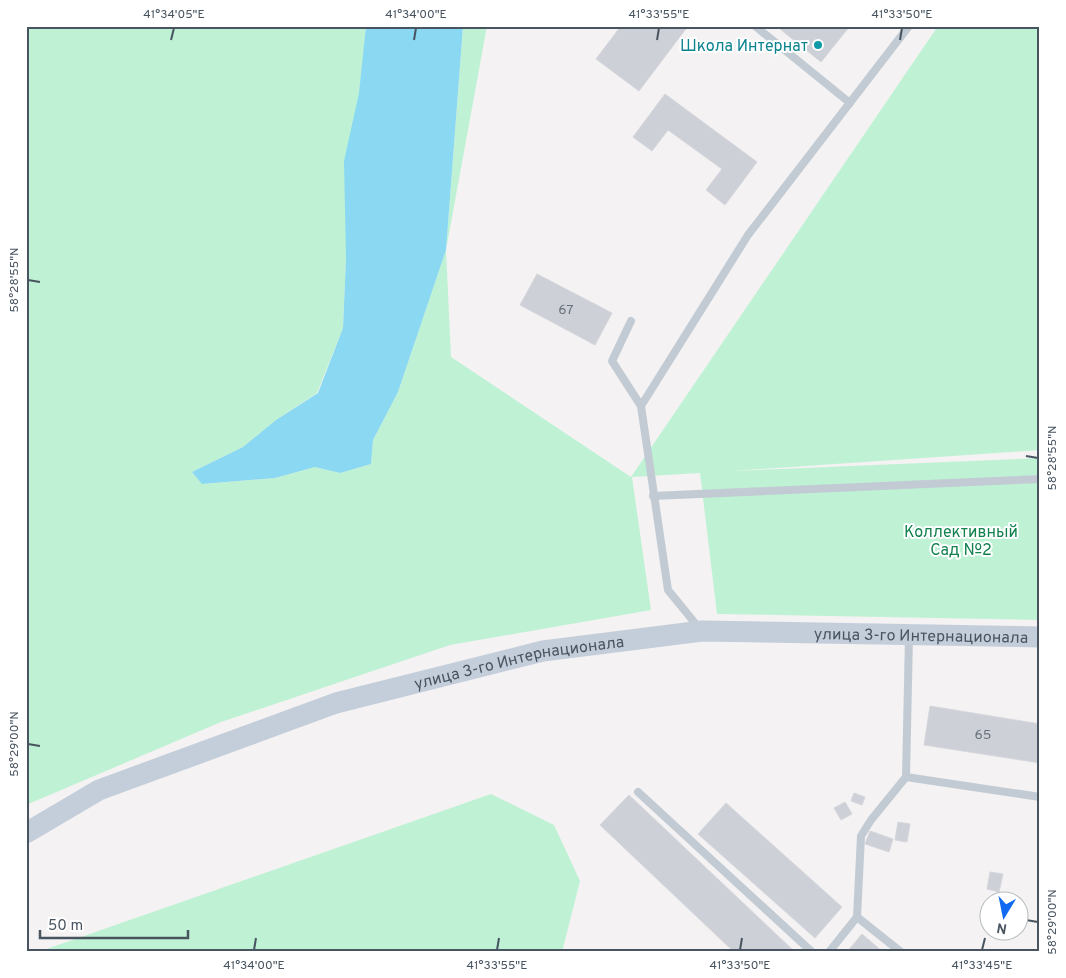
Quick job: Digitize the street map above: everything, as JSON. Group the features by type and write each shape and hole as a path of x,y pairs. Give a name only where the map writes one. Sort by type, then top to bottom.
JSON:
{"main road":[{"name":"улица 3-го Интернационала","path":"26,833 100,790 336,703 543,651 702,631 1040,637"}],"lane":[{"path":"755,26 850,103"},
{"path":"641,406 748,234 909,26"},
{"path":"631,322 612,361 641,406 668,590 702,631"},
{"path":"653,496 1040,479"},
{"path":"829,952 857,917 861,836 871,820 906,777 909,634"},
{"path":"906,777 1040,797"},
{"path":"638,792 812,952"},
{"path":"857,917 902,952"}],"green space":[{"name":"Коллективный Сад №2","path":"26,26 366,26 346,259 343,328 317,393 276,420 243,447 192,472 203,484 275,478 315,467 340,473 371,464 373,440 398,392 446,250 451,357 631,477 938,26 1040,26 1040,450 732,471 1040,458 1040,620 717,614 700,473 632,477 651,610 450,645 221,722 26,805"},
{"path":"463,26 487,26 446,250"},
{"path":"491,794 554,825 580,881 562,952 38,952"}],"water":[{"path":"366,26 463,26 446,250 398,392 373,440 371,464 340,473 315,467 275,478 202,484 192,472 243,447 276,420 318,393 343,328 346,259 344,161 359,93"}],"building":[{"path":"621,26 688,26 639,91 596,59"},
{"name":"Школа Интернат","path":"782,26 850,26 821,62 780,29"},
{"path":"665,94 757,162 725,205 706,190 722,169 668,130 652,151 633,137"},
{"path":"537,274 612,313 595,345 520,305"},
{"path":"930,706 1040,724 1040,763 924,745"},
{"path":"854,793 865,797 862,805 851,801"},
{"path":"629,795 795,952 734,952 600,825"},
{"path":"845,802 852,814 841,820 834,808"},
{"path":"726,803 842,907 815,938 698,834"},
{"path":"898,822 910,824 907,842 895,840"},
{"path":"870,831 893,839 889,852 865,844"},
{"path":"990,872 1003,874 999,890 987,889"},
{"path":"862,934 883,952 847,952"}],"place":[{"name":"Школа Интернат","path":"818,45"}]}
